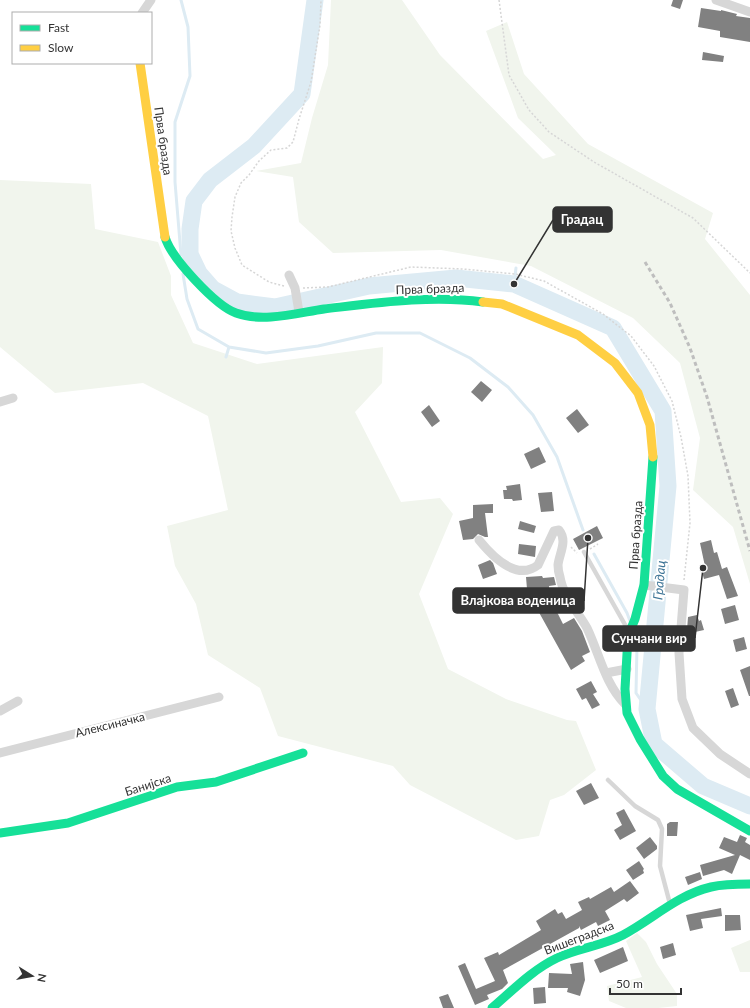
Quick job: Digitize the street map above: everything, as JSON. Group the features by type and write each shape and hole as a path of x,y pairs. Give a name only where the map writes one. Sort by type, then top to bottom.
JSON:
{"street":[{"path":"143,12 151,0"},
{"path":"716,0 750,12"},
{"name":"Прва бразда","path":"140,64 165,239 192,277 218,301 236,313 260,317 370,304 456,298 502,304 578,335 615,363 638,393 650,425 652,458 646,535 648,586 629,632 627,643 625,704 630,722 664,776 682,792 750,831"},
{"path":"289,275 295,288 299,312"},
{"path":"0,402 13,398"},
{"path":"479,540 489,553 502,564 524,570 538,565 554,530 559,530 563,541 558,567 561,582 567,597 586,627 618,697 625,704"},
{"path":"648,586 680,590 679,653 682,699 693,728 720,754 750,774"},
{"path":"606,673 627,669"},
{"name":"Алексиначка","path":"0,753 219,697"},
{"path":"0,711 18,701"},
{"name":"Банијска","path":"0,833 68,823 177,787 216,782 303,753"},
{"name":"Вишеградска","path":"492,1008 548,962 616,938 688,894 709,886 737,883 750,884"}],"lane":[{"path":"584,552 629,632"},
{"path":"608,780 635,806 658,820 662,829 660,866 670,904"}],"path":[{"path":"321,0 320,25 311,82 293,142 287,148 271,150 259,161 249,176 242,183 235,197 231,231 235,248 242,265 269,282 295,288 328,287 411,267 463,269 515,274 544,281 603,314 631,336 654,366 672,402 681,437 688,476 690,523 680,590"},
{"path":"499,0 509,75 529,110 549,132 588,157 693,218 750,273"},
{"path":"584,552 598,544"}],"shaded area":[{"path":"331,0 402,0 440,55 543,159 556,155 518,118 486,31 507,22 524,74 588,144 713,213 705,239 750,295 750,584 733,527 693,490 700,438 680,363 633,318 531,266 441,250 333,253 299,222 293,177 256,171 301,163 312,118 328,65"},
{"path":"0,180 91,184 95,229 158,242 171,276 171,295 193,343 257,364 383,347 382,383 355,412 401,502 440,498 453,514 419,594 448,669 506,699 567,720 576,721 596,770 564,795 550,800 539,836 516,840 410,785 393,766 278,736 260,688 208,655 196,604 175,566 167,526 228,510 208,416 143,383 55,393 0,347"},
{"path":"637,933 646,942 657,964 677,994 677,1006 658,1008 626,1008 609,1001 607,986 642,977 626,941"},
{"path":"750,940 750,972 740,972 731,948"}],"building":[{"path":"673,0 683,0 680,9 671,6"},
{"path":"701,8 721,10 737,14 736,16 750,18 750,42 720,37 720,31 698,27"},
{"path":"703,52 724,56 723,62 702,60"},
{"path":"481,381 492,390 482,402 471,392"},
{"path":"429,405 440,421 432,427 421,412"},
{"path":"577,409 589,425 578,433 566,418"},
{"path":"539,447 546,462 531,469 524,454"},
{"path":"520,484 522,500 513,501 512,499 504,499 503,490 507,490 506,486"},
{"path":"552,492 554,511 541,512 538,493"},
{"path":"493,504 493,513 485,513 488,537 478,534 473,539 463,540 459,521 473,518 473,505"},
{"path":"520,521 536,526 534,533 518,529"},
{"path":"597,526 603,538 579,550 573,539"},
{"path":"711,540 714,553 717,552 722,569 727,567 738,596 727,599 719,575 704,579 702,572 706,571 700,543"},
{"path":"519,544 536,546 535,557 518,554"},
{"path":"490,560 493,563 497,574 483,579 478,565"},
{"path":"542,576 543,578 554,577 556,585 549,586 550,610 555,608 563,624 574,618 582,631 590,652 582,656 585,661 571,670 536,607 533,607 532,588 527,589 526,577"},
{"path":"735,605 739,620 725,624 721,609"},
{"path":"697,615 699,621 701,620 704,630 695,632 696,636 689,638 687,630 688,617"},
{"path":"744,637 747,649 736,652 733,640"},
{"path":"750,666 750,696 749,696 740,670"},
{"path":"591,681 597,692 593,694 600,705 592,709 586,698 582,700 576,689"},
{"path":"733,688 739,705 731,708 725,691"},
{"path":"591,783 599,798 584,805 576,791"},
{"path":"624,809 636,831 620,840 614,830 622,825 616,813"},
{"path":"670,822 678,822 677,836 667,836 667,824"},
{"path":"740,835 747,838 745,842 750,845 750,860 740,855 732,874 724,870 703,876 700,865 735,855 719,848 724,837 737,842"},
{"path":"650,837 657,846 657,849 644,859 636,848"},
{"path":"639,861 644,869 644,873 633,880 626,870"},
{"path":"700,872 702,879 688,885 685,877"},
{"path":"630,881 639,893 627,902 624,899 605,911 610,920 598,926 596,922 581,930 579,926 579,928 503,970 508,983 502,989 487,995 489,999 475,1005 458,966 465,963 476,989 495,981 484,958 498,952 499,955 541,930 536,921 555,909 558,914 562,912 566,919 582,910 578,902 589,897 590,899 611,887 614,892"},
{"path":"721,908 722,916 701,919 703,928 690,931 686,915"},
{"path":"725,915 740,915 741,930 725,931"},
{"path":"673,943 676,955 663,959 660,947"},
{"path":"623,947 628,961 600,973 594,960"},
{"path":"583,962 585,980 580,996 567,992 568,988 548,988 549,973 572,974 570,964"},
{"path":"545,987 546,1003 534,1004 533,988"},
{"path":"448,994 454,1008 443,1008 439,997"}],"waterway":[{"path":"181,0 188,27 190,76 175,122 175,182 181,255"},
{"name":"Градац","path":"315,0 302,94 254,146 210,180 194,201 190,229 190,254 199,273 213,289 237,302 275,307 369,286 456,278 514,284 613,328 663,411 668,486 647,709 654,744 703,786 750,806"},
{"path":"514,284 516,268"},
{"path":"183,274 187,299 198,329 229,347 266,353 318,346 376,333 420,333 470,358 508,387 533,415 557,457 583,530"},
{"path":"226,357 229,347"},
{"path":"594,554 630,621"},
{"path":"634,634 637,646 636,693 647,709"}],"railway":[{"path":"645,262 670,303 690,348 707,397 750,551"}],"traffic: fast":[{"path":"165,237 176,257 206,291 227,309 246,316 280,316 363,304 404,301 444,299 483,302"},
{"path":"653,457 644,585 635,619 628,636 625,689 627,713 640,739 663,776 677,789 750,831"},
{"path":"0,833 68,823 177,787 216,782 303,753"},
{"path":"492,1008 531,974 557,958 615,939 634,929 676,901 699,891 721,885 750,884"}],"traffic: slow":[{"path":"140,64 165,237"},
{"path":"483,302 502,304 578,335 615,363 638,393 650,425 653,457"}],"place":[{"name":"Градац","path":"514,284"},
{"name":"Влајкова воденица","path":"588,538"},
{"name":"Сунчани вир","path":"703,568"}]}
